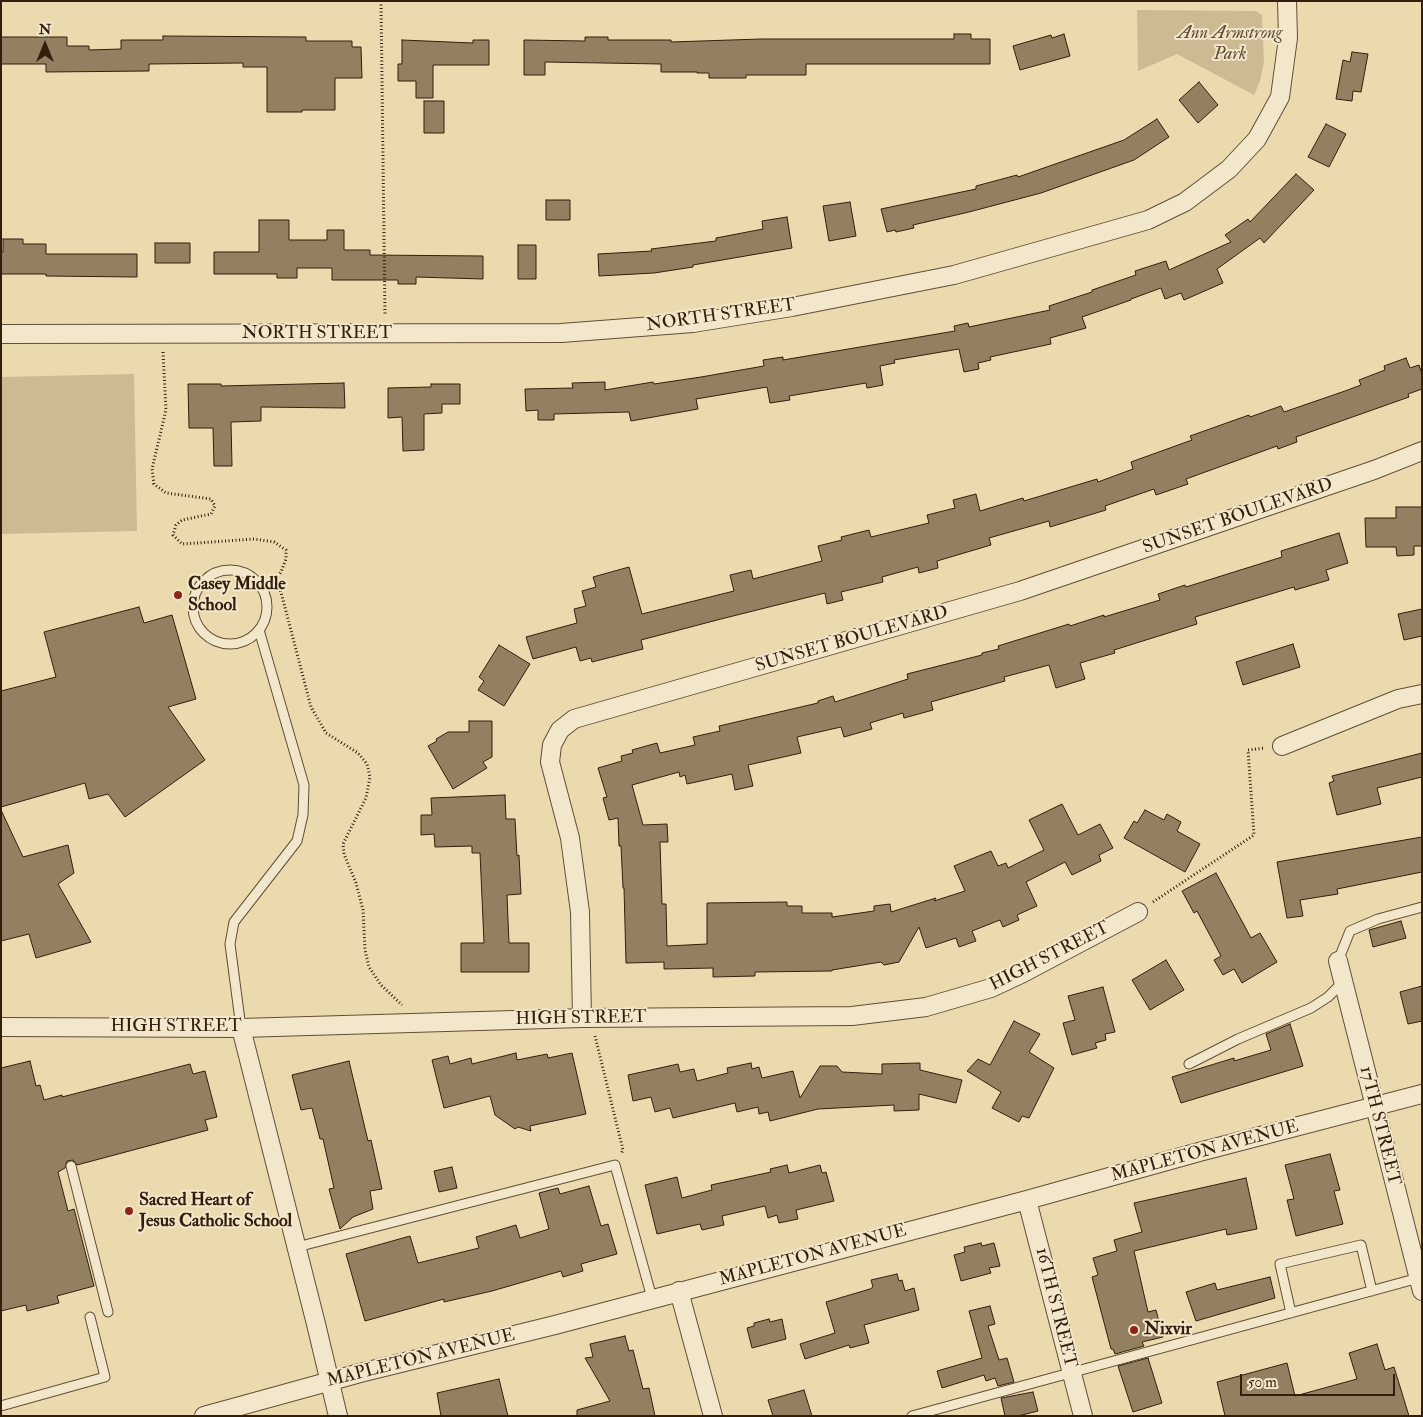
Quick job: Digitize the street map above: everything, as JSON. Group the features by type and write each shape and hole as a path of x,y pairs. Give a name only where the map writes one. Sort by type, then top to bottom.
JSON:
{"street":[{"name":"NORTH STREET","path":"1,334 561,333 693,323 792,307 954,275 1148,220 1185,202 1229,169 1257,139 1280,97 1288,38 1287,1"},
{"name":"SUNSET BOULEVARD","path":"588,1018 580,912 570,838 550,762 552,745 560,730 574,719 1020,591 1374,470 1422,451"},
{"path":"1282,746 1398,699 1422,694"},
{"name":"HIGH STREET","path":"1,1027 241,1028 588,1018 852,1016 926,1007 999,984 1023,974 1138,912"},
{"name":"17TH STREET","path":"1338,961 1374,1107 1421,1282"},
{"path":"241,1028 338,1416"},
{"name":"MAPLETON AVENUE","path":"204,1416 1027,1200 1422,1094"},
{"name":"16TH STREET","path":"1027,1200 1083,1416"},
{"path":"679,1291 713,1416"}],"lane":[{"path":"222,570 235,570 248,574 258,582 265,594 267,606 266,619 260,630 251,639 229,645 217,643 207,638 199,630 192,608 194,595 200,584 210,575 222,570"},
{"path":"241,1028 230,944 234,922 297,841 303,815 304,785 260,630"},
{"path":"1338,961 1350,931 1378,919 1422,907"},
{"path":"1189,1064 1238,1039 1311,1008 1328,997 1343,982"},
{"path":"297,1247 615,1165 652,1298"},
{"path":"71,1166 108,1312"},
{"path":"1292,1313 1280,1264 1360,1245 1372,1291"},
{"path":"912,1416 1372,1291 1421,1282"},
{"path":"1,1406 106,1377 90,1317"}],"path":[{"path":"381,1 385,334"},
{"path":"162,334 166,410 152,469 154,484 166,493 211,499 215,506 211,514 182,520 176,525 173,535 182,544 254,539 274,542 286,550 286,559 277,577 265,594"},
{"path":"277,577 310,707 326,733 358,752 367,764 370,777 366,798 343,844 344,854 356,883 363,910 365,950 369,967 381,985 401,1003 413,1022"},
{"path":"1138,912 1254,835 1248,750 1282,746"},
{"path":"588,1018 595,1039 622,1150 615,1165"}],"green space":[{"name":"Ann Armstrong Park","path":"1137,10 1256,11 1262,15 1264,62 1260,81 1254,95 1177,54 1138,71"},
{"path":"134,374 137,531 1,534 1,377"}],"building":[{"path":"954,34 971,34 971,39 990,39 990,64 806,64 806,75 746,75 746,78 709,78 709,73 661,72 661,64 545,62 545,75 524,75 524,40 585,41 585,37 608,37 608,40 671,40 671,42 761,39 954,39"},
{"path":"1064,34 1070,56 1020,70 1013,46 1051,35 1052,38"},
{"path":"163,36 306,37 306,41 352,41 352,47 361,47 362,78 335,78 335,110 267,112 267,67 243,67 243,63 149,64 149,71 46,72 46,64 1,64 1,37 67,37 67,46 89,46 89,50 121,49 121,40 163,40"},
{"path":"402,40 473,43 473,40 489,40 489,65 433,65 433,98 416,98 416,81 398,81 398,64 402,64"},
{"path":"1352,52 1368,54 1361,92 1353,91 1352,101 1336,99 1343,60 1350,62"},
{"path":"1199,82 1218,105 1198,123 1179,100"},
{"path":"424,101 444,101 444,133 424,133"},
{"path":"1157,119 1169,137 1134,160 1041,193 913,225 914,228 887,232 881,209 976,189 976,186 1017,175 1018,177 1124,140"},
{"path":"1326,124 1346,134 1329,167 1308,157"},
{"path":"1296,174 1314,190 1264,243 1260,238 1217,269 1223,283 1184,300 1181,293 1165,299 1161,288 1082,317 1086,328 1050,338 1051,344 990,357 991,360 978,363 979,369 964,372 959,349 894,360 895,363 880,366 883,385 867,388 866,383 789,396 790,400 770,403 767,387 696,399 698,409 631,421 629,412 554,414 554,420 538,420 538,410 526,411 525,389 573,388 572,383 605,382 605,390 701,377 764,366 763,360 783,357 783,360 955,331 954,326 968,323 969,327 1050,310 1049,306 1136,275 1135,271 1166,261 1169,270 1231,242 1225,235 1248,219 1250,222"},
{"path":"546,200 570,200 570,220 546,220"},
{"path":"850,202 856,236 829,241 823,206"},
{"path":"787,217 792,248 654,273 599,276 598,254 652,251 651,249 716,241 716,238 763,229 762,221"},
{"path":"259,220 289,220 289,240 327,240 327,230 344,230 344,250 370,250 370,255 483,256 483,279 416,277 416,284 398,284 398,280 332,280 332,268 297,268 297,278 277,278 277,274 214,274 214,252 259,252"},
{"path":"3,239 23,239 23,244 46,244 46,254 137,254 137,277 1,274"},
{"path":"155,243 190,243 190,263 155,263"},
{"path":"518,245 536,245 536,279 518,279"},
{"path":"1406,358 1410,368 1419,365 1422,374 1422,389 1408,394 1409,397 1296,437 1297,442 1278,449 1277,446 1186,479 1188,484 1156,495 1154,489 1105,506 1106,510 1050,527 1049,521 989,538 991,545 937,561 938,568 919,573 918,567 882,577 883,582 841,592 843,600 827,604 825,593 641,640 643,649 592,662 591,658 580,661 576,647 533,659 526,637 577,623 574,609 586,606 582,591 596,587 593,577 629,567 642,614 734,591 730,575 751,570 753,579 822,561 818,546 842,540 841,537 869,530 871,537 929,523 927,515 955,508 953,500 976,494 980,511 1023,498 1024,501 1097,479 1098,482 1133,469 1131,462 1192,440 1190,436 1249,415 1250,417 1281,406 1284,412 1345,391 1361,385 1359,380 1385,370 1384,366"},
{"path":"344,383 345,408 261,407 261,421 231,422 232,466 214,466 213,428 189,428 188,384 221,384 221,386"},
{"path":"431,384 460,384 460,404 442,404 442,413 424,414 424,450 403,451 402,417 388,418 388,388 431,387"},
{"path":"1396,507 1422,507 1422,546 1414,546 1414,555 1397,556 1396,547 1366,547 1365,518 1396,518"},
{"path":"1339,533 1348,563 1326,570 1329,580 1295,590 1294,587 1195,617 1197,624 1114,650 1115,653 1080,663 1085,679 1056,688 1049,665 1004,677 1005,681 931,702 933,710 904,718 903,713 870,723 872,729 844,737 841,727 797,737 801,753 748,765 753,786 735,790 732,774 687,784 685,775 680,777 679,772 632,785 643,825 667,824 668,842 660,842 662,904 666,904 667,946 707,944 707,903 787,902 787,906 802,906 802,913 832,913 832,917 874,911 874,906 890,904 891,912 965,891 954,866 991,851 998,866 1006,863 1008,868 1044,850 1029,820 1062,804 1078,835 1100,824 1113,848 1099,855 1101,861 1072,875 1065,862 1026,882 1037,906 1017,915 1019,920 1003,927 1000,920 972,931 976,941 959,947 956,938 926,948 919,927 899,962 884,965 881,962 832,971 755,972 755,976 713,977 713,968 664,969 664,962 626,963 624,888 618,818 609,820 603,798 607,797 598,768 622,761 621,756 633,753 632,750 657,743 660,753 695,745 693,737 720,731 719,726 818,703 818,701 833,696 835,702 908,679 907,674 982,655 982,653 999,649 998,646 1069,624 1070,626 1160,600 1158,594 1282,557 1281,551"},
{"path":"139,607 144,623 172,615 196,699 168,707 205,760 125,817 108,794 89,799 85,783 1,807 1,691 56,677 44,632"},
{"path":"1422,609 1422,636 1404,640 1398,614"},
{"path":"1293,644 1300,667 1243,685 1236,662"},
{"path":"499,645 530,664 504,706 478,690 484,681 479,677"},
{"path":"469,721 492,721 492,757 483,762 487,768 453,789 428,746 448,732 469,732"},
{"path":"1422,753 1422,777 1377,788 1381,804 1337,815 1329,783 1334,781 1332,776"},
{"path":"505,795 506,819 515,819 521,894 507,895 509,943 529,943 529,972 461,972 461,943 484,943 480,853 472,853 472,846 435,847 434,834 421,835 421,815 432,815 431,798"},
{"path":"1,810 23,857 68,845 74,873 58,884 91,942 36,958 29,934 1,941"},
{"path":"1145,810 1164,820 1167,814 1181,822 1177,831 1200,844 1185,872 1124,838 1134,821 1137,823"},
{"path":"1422,837 1422,872 1337,889 1338,894 1300,900 1303,916 1287,918 1277,862"},
{"path":"1216,873 1251,938 1260,933 1277,962 1242,983 1234,969 1223,975 1214,960 1221,956 1197,911 1194,913 1182,891"},
{"path":"1401,921 1406,938 1373,947 1369,930"},
{"path":"1166,960 1184,990 1150,1010 1132,980"},
{"path":"1422,986 1422,1021 1408,1024 1400,992"},
{"path":"1103,987 1115,1032 1105,1034 1106,1040 1095,1043 1097,1048 1072,1055 1063,1023 1075,1020 1068,996"},
{"path":"1014,1021 1040,1034 1029,1052 1054,1068 1029,1118 1022,1116 1019,1122 992,1108 1001,1092 967,1071 978,1059 990,1065"},
{"path":"1290,1024 1303,1066 1181,1103 1172,1077 1234,1058 1234,1061 1271,1050 1266,1034"},
{"path":"516,1053 517,1060 547,1054 548,1058 572,1053 586,1114 530,1126 531,1131 518,1127 515,1129 495,1115 490,1096 444,1108 432,1060 448,1056 450,1064 471,1058 472,1064"},
{"path":"30,1061 36,1086 40,1085 44,1100 190,1064 193,1074 205,1071 217,1117 205,1120 208,1130 77,1165 73,1160 67,1161 65,1168 58,1172 68,1211 74,1209 94,1286 57,1296 59,1303 27,1311 26,1305 1,1311 1,1068"},
{"path":"349,1061 368,1141 371,1140 382,1189 370,1191 373,1209 353,1217 340,1229 329,1189 334,1188 323,1139 320,1139 312,1108 301,1110 292,1075"},
{"path":"751,1063 752,1069 759,1067 762,1078 793,1071 800,1098 820,1066 837,1066 842,1072 882,1074 882,1064 920,1063 920,1070 962,1080 956,1103 919,1094 919,1110 894,1111 894,1105 818,1109 770,1121 768,1112 759,1114 758,1107 737,1112 735,1103 673,1118 670,1108 655,1112 651,1097 633,1101 628,1075 678,1064 680,1072 694,1069 697,1081 728,1073 727,1068"},
{"path":"1330,1154 1340,1190 1334,1191 1343,1224 1296,1236 1287,1200 1294,1199 1285,1165"},
{"path":"787,1165 789,1173 820,1165 822,1173 826,1172 834,1201 796,1210 798,1219 779,1223 777,1215 768,1218 765,1206 722,1216 724,1225 702,1230 700,1224 657,1234 645,1185 677,1177 682,1198 712,1190 711,1185 771,1172 770,1169"},
{"path":"452,1167 457,1188 439,1192 434,1171"},
{"path":"1246,1178 1257,1229 1227,1235 1226,1229 1134,1251 1148,1312 1156,1310 1163,1337 1142,1342 1144,1346 1115,1354 1113,1349 1111,1349 1092,1277 1098,1275 1093,1258 1117,1251 1114,1240 1142,1232 1134,1203"},
{"path":"589,1186 601,1226 608,1224 617,1254 581,1264 583,1271 563,1277 561,1271 492,1291 444,1302 444,1299 365,1321 346,1254 410,1236 418,1263 479,1248 476,1237 516,1225 520,1238 549,1229 539,1193 558,1188 560,1194"},
{"path":"981,1243 982,1246 994,1243 1000,1266 989,1268 991,1273 961,1281 954,1255 965,1252 964,1247"},
{"path":"897,1274 899,1281 902,1280 905,1291 914,1288 919,1310 864,1325 869,1343 850,1348 849,1345 805,1359 800,1344 835,1333 826,1302 870,1289 873,1287 871,1280"},
{"path":"1270,1277 1275,1298 1196,1321 1186,1292 1215,1283 1217,1290"},
{"path":"990,1306 995,1324 988,1326 999,1360 1007,1358 1014,1382 998,1386 995,1378 986,1381 984,1375 942,1388 937,1371 982,1358 969,1311"},
{"path":"769,1319 770,1322 782,1319 786,1339 752,1348 747,1328 754,1326 754,1323"},
{"path":"625,1336 629,1351 633,1350 643,1389 649,1388 655,1416 577,1416 577,1410 610,1401 585,1358 593,1357 590,1344"},
{"path":"1377,1344 1385,1370 1394,1367 1409,1416 1225,1416 1217,1382 1287,1363 1295,1396 1357,1379 1349,1353"},
{"path":"1148,1358 1162,1403 1133,1412 1118,1366"},
{"path":"499,1379 508,1416 441,1416 437,1393"},
{"path":"804,1390 812,1416 773,1416 768,1400"},
{"path":"1033,1392 1038,1411 1018,1416 1005,1416 1001,1398"}],"place":[{"name":"Casey Middle School","path":"178,595"},
{"name":"Sacred Heart of Jesus Catholic School","path":"129,1211"},
{"name":"Nixvir","path":"1134,1330"}]}
